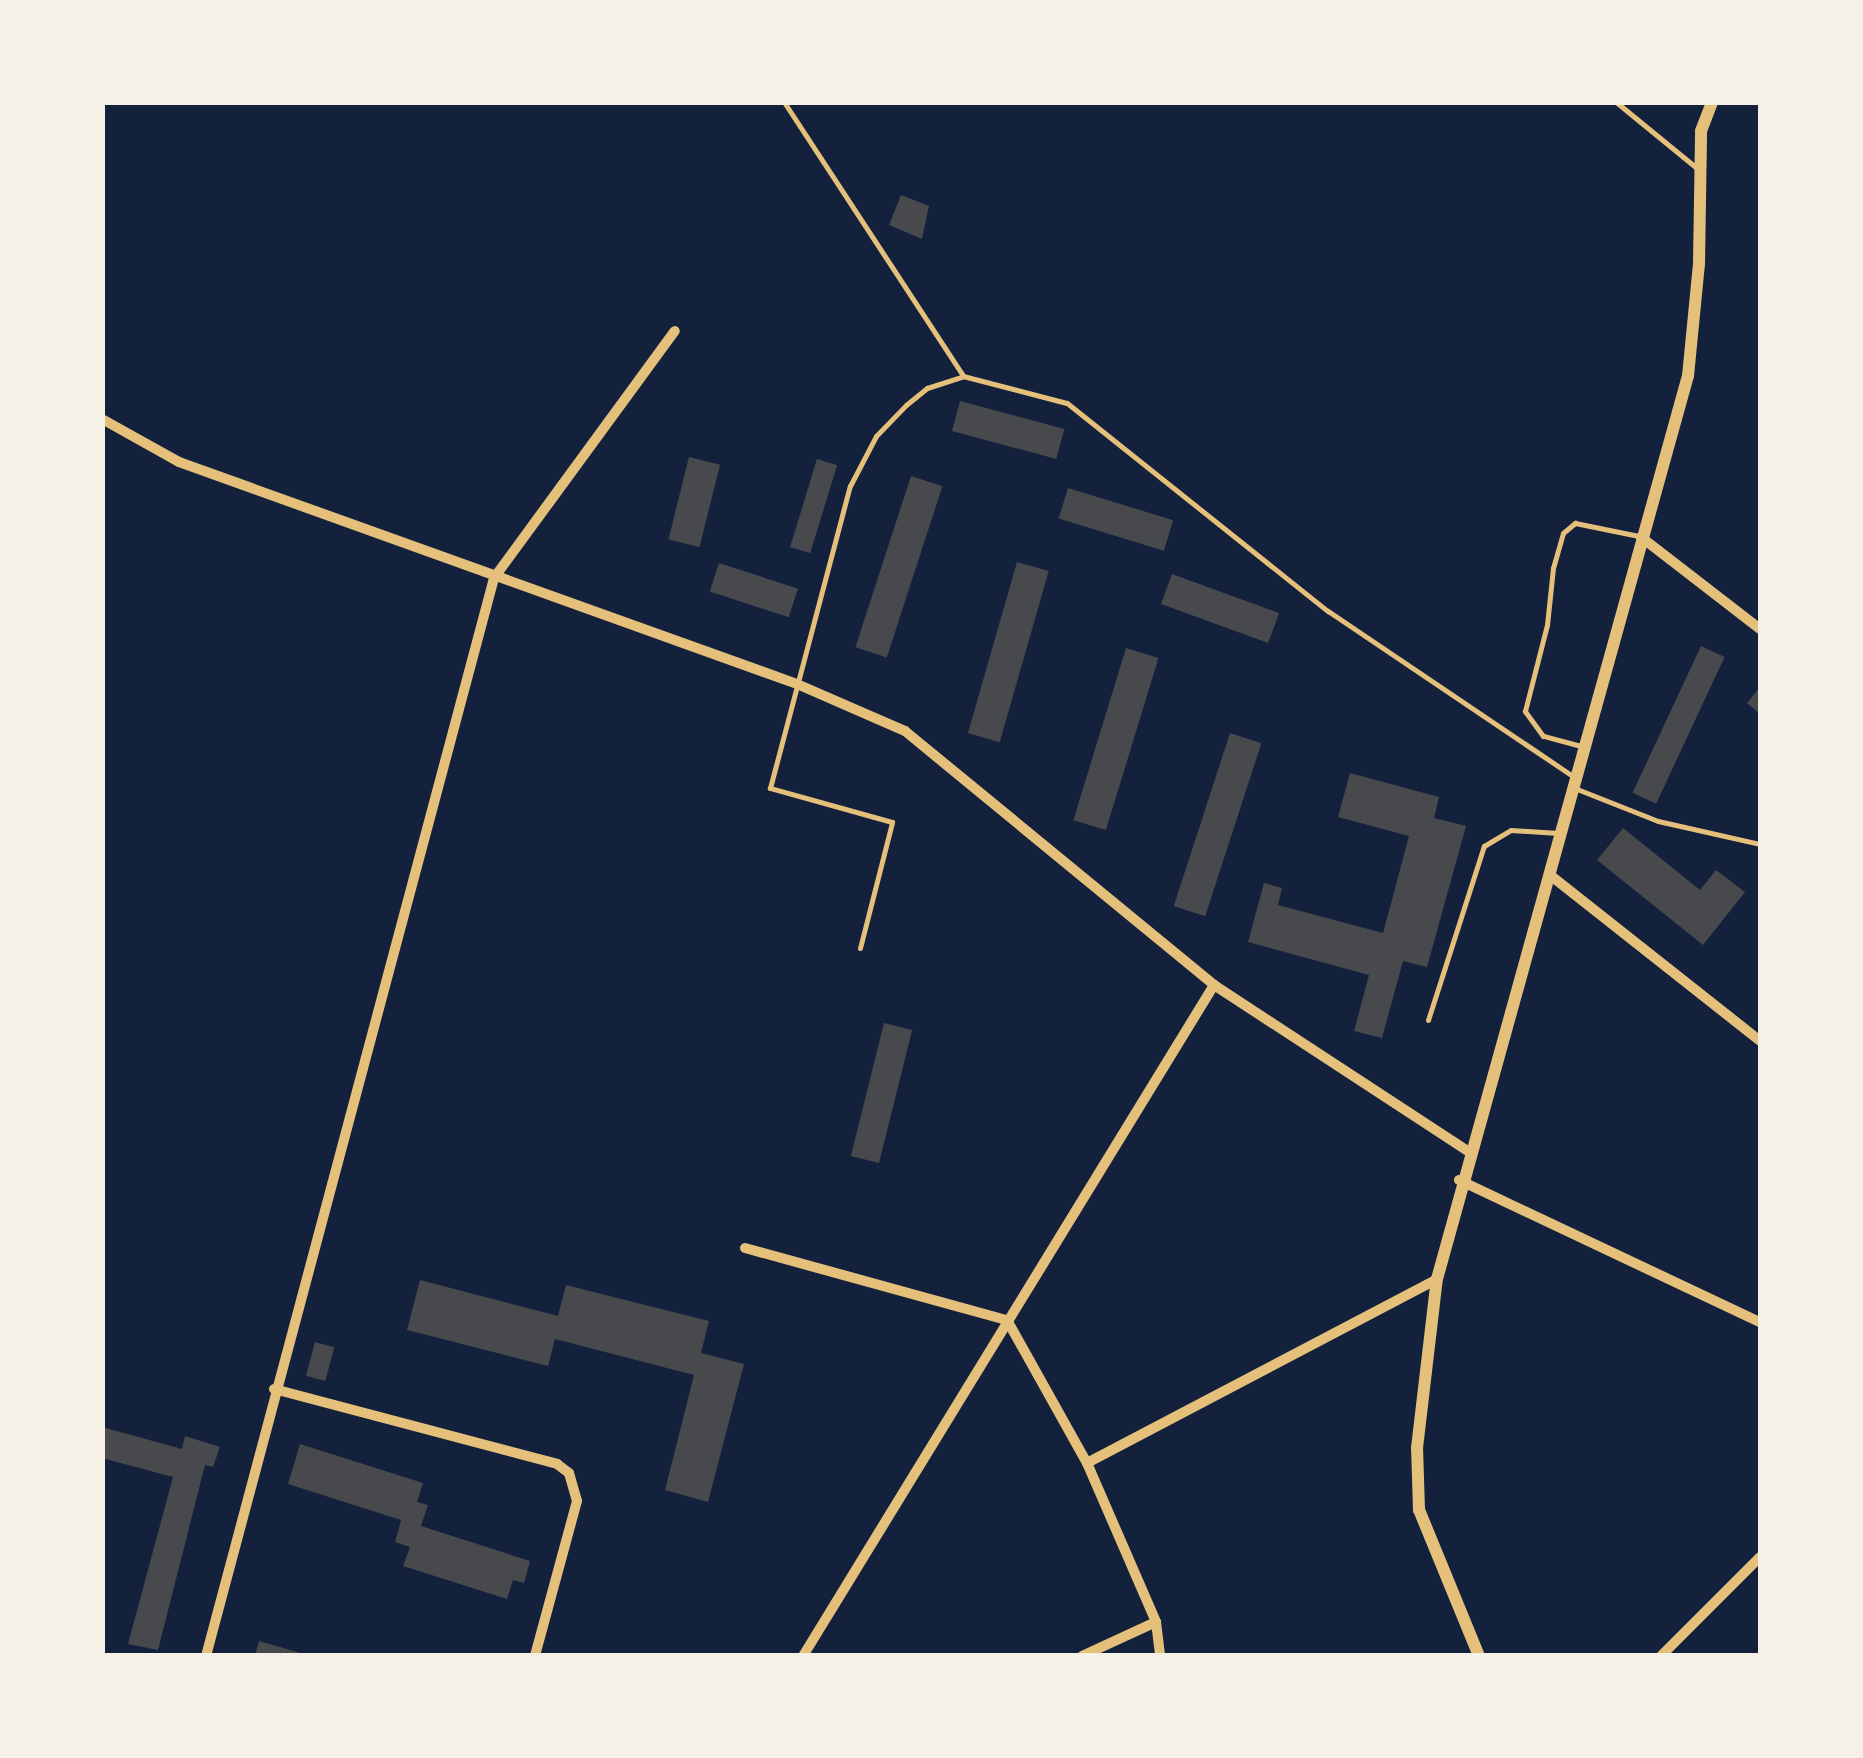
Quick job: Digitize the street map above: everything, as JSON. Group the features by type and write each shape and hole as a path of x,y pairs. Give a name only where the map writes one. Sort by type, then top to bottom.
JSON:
{"street":[{"path":"1479,1656 1418,1510 1417,1448 1436,1280 1459,1180 1550,875 1640,536 1688,376 1701,131 1712,102"},
{"path":"206,1656 274,1388 494,578 675,331"},
{"path":"102,419 179,462 797,684 905,731 1214,985 1468,1151"},
{"path":"1640,536 1760,629"},
{"path":"1550,875 1760,1040"},
{"path":"803,1656 1214,985"},
{"path":"1459,1180 1760,1322"},
{"path":"745,1248 1007,1320 1087,1463 1156,1622 1160,1656"},
{"path":"1087,1463 1436,1280"},
{"path":"274,1388 557,1464 569,1474 577,1501 535,1656"},
{"path":"1661,1656 1760,1558"},
{"path":"1082,1656 1156,1622"}],"lane":[{"path":"784,102 962,376"},
{"path":"1616,102 1700,172"},
{"path":"860,948 892,822 770,788 834,532 876,436 926,388 962,376 1067,403 1328,612 1574,782 1646,817 1760,844"},
{"path":"1584,746 1543,736 1525,711 1548,626 1553,568 1564,533 1575,524 1590,521 1640,536"},
{"path":"1428,1020 1484,846 1510,830 1561,833"}],"building":[{"path":"901,195 929,206 922,239 889,225"},
{"path":"960,401 1064,429 1056,459 952,431"},
{"path":"689,457 720,465 699,547 668,539"},
{"path":"817,459 837,465 810,553 790,547"},
{"path":"911,476 942,486 887,657 855,647"},
{"path":"1068,488 1173,520 1164,551 1059,519"},
{"path":"1017,562 1049,571 1000,742 968,733"},
{"path":"719,563 798,589 789,617 710,592"},
{"path":"1172,574 1279,613 1268,643 1161,604"},
{"path":"1701,646 1725,657 1656,804 1633,793"},
{"path":"1126,648 1159,658 1106,830 1073,820"},
{"path":"1760,687 1760,714 1747,703"},
{"path":"1230,733 1261,743 1205,916 1174,906"},
{"path":"1350,773 1439,797 1434,818 1466,826 1427,967 1403,961 1382,1038 1354,1031 1369,975 1248,942 1264,883 1282,888 1278,905 1383,933 1409,836 1338,817"},
{"path":"1623,828 1700,890 1716,870 1745,892 1703,945 1597,860"},
{"path":"884,1023 912,1030 879,1163 851,1156"},
{"path":"420,1280 558,1316 566,1285 709,1321 701,1353 744,1364 708,1502 665,1490 694,1375 555,1339 548,1366 407,1330"},
{"path":"315,1342 334,1347 325,1381 306,1376"},
{"path":"102,1427 182,1449 185,1436 220,1447 213,1467 205,1465 158,1650 128,1644 173,1477 102,1458"},
{"path":"300,1444 423,1483 417,1502 428,1505 421,1526 530,1561 524,1583 513,1580 507,1599 403,1566 410,1547 395,1542 401,1520 288,1484"},
{"path":"259,1641 304,1654 304,1656 255,1656"}]}
